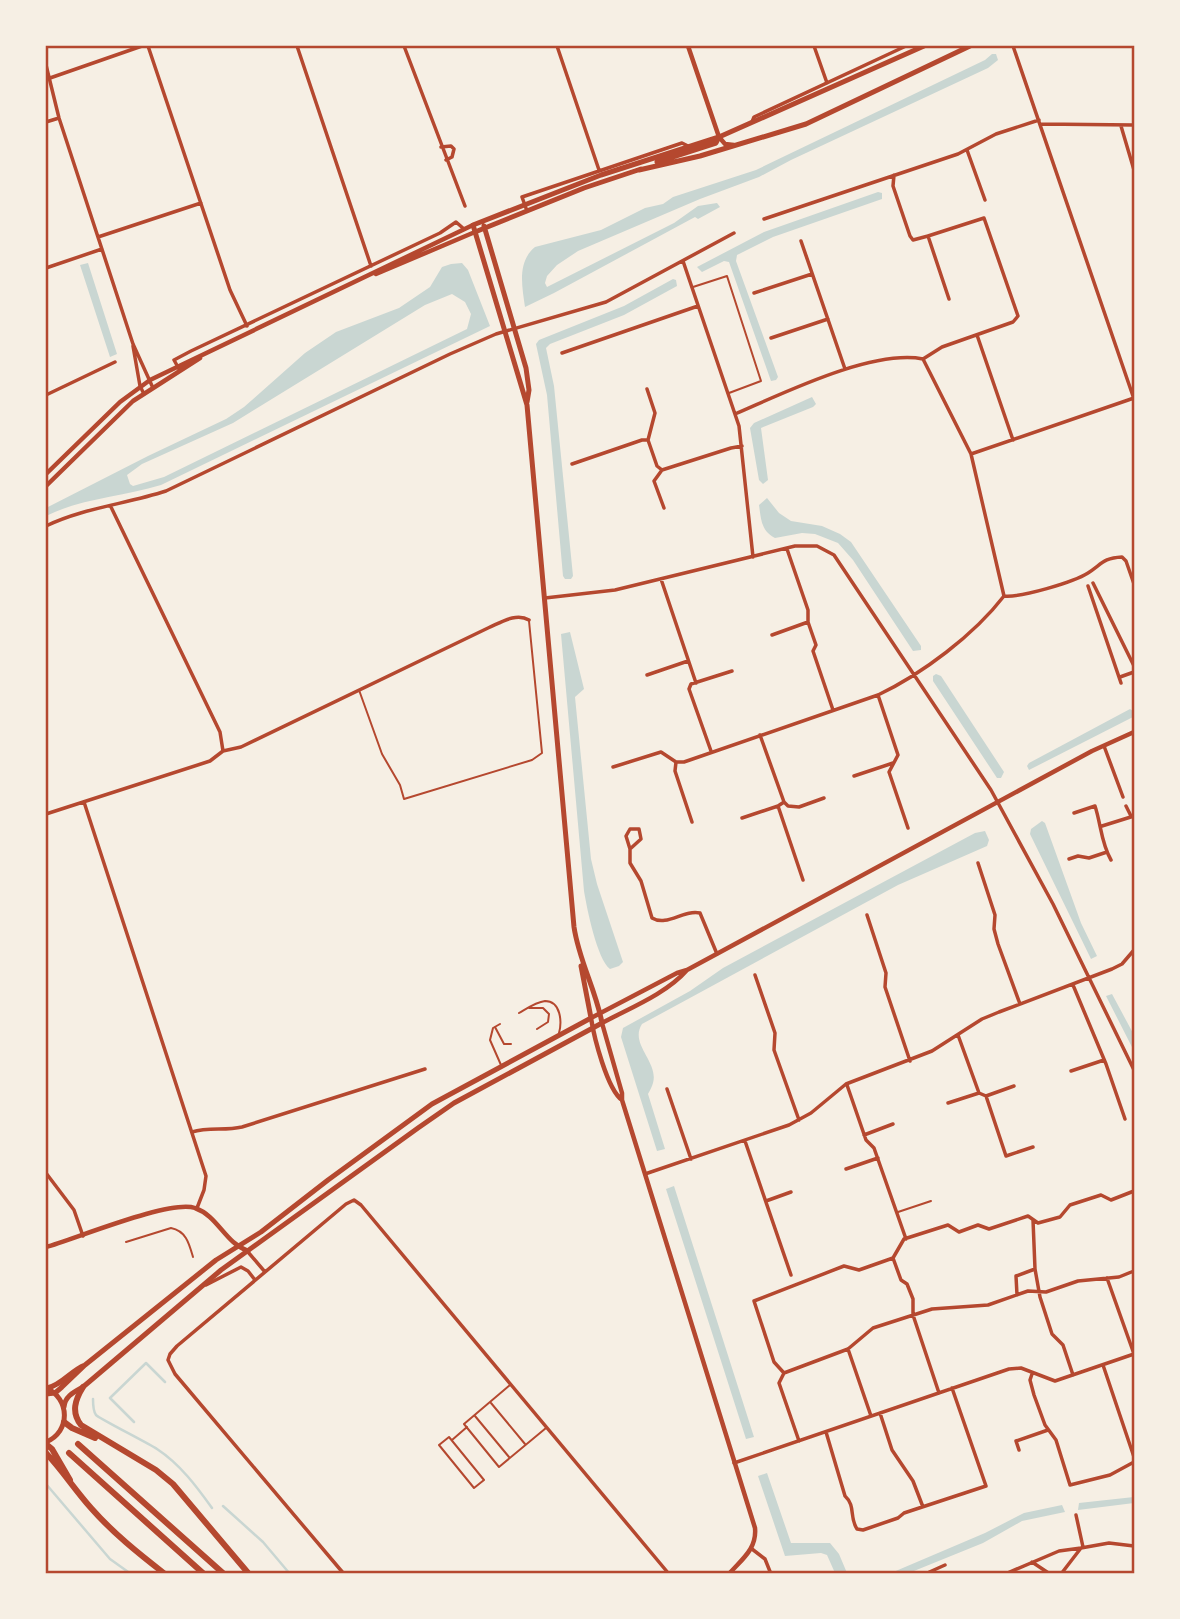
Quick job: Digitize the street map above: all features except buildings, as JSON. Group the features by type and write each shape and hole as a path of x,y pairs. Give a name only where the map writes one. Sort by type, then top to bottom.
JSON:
{"highway":[{"path":"83,1387 75,1404 81,1426 156,1470 173,1484 249,1573"},
{"path":"64,1422 103,1440"},
{"path":"46,1443 72,1485"},
{"path":"78,1444 224,1573"},
{"path":"46,1453 108,1526 165,1573"},
{"path":"69,1453 204,1573"}],"main road":[{"path":"639,170 751,124 924,46"},
{"path":"475,232 620,174 736,146 806,124 970,46"},
{"path":"55,1393 85,1365 206,1268 261,1232 432,1104 591,1018 573,916 526,369 473,225 601,175 691,149"},
{"path":"482,221 511,330"},
{"path":"46,1443 55,1437 64,1422 65,1400 237,1259 454,1103 602,1023 581,963"},
{"path":"46,1390 55,1387 85,1365"},
{"path":"46,1390 55,1393 64,1407"}],"street":[{"path":"50,78 142,46"},
{"path":"148,46 232,295 247,326"},
{"path":"297,46 364,252 371,266"},
{"path":"404,46 465,206"},
{"path":"557,46 599,170"},
{"path":"688,46 719,137 725,144 736,146"},
{"path":"814,46 827,83"},
{"path":"751,124 754,117 906,46"},
{"path":"971,454 1134,399 1132,383 1013,46"},
{"path":"46,65 59,118 133,344 154,388"},
{"path":"46,122 59,118"},
{"path":"764,219 967,149 996,134 1039,122 1135,125"},
{"path":"1121,125 1135,170"},
{"path":"527,211 522,197 682,143 691,149"},
{"path":"441,147 451,146 454,149 452,157 446,160"},
{"path":"967,149 985,200"},
{"path":"735,414 845,369 908,357 923,359 942,347 1018,319 984,218 913,240 892,186 894,175"},
{"path":"98,237 201,204"},
{"path":"179,368 174,360 440,233 457,222 464,229"},
{"path":"46,474 120,402 150,380 473,225"},
{"path":"363,279 475,232"},
{"path":"46,526 74,514 111,507 166,491 450,354 511,330 606,302 734,233"},
{"path":"928,236 949,299"},
{"path":"801,241 845,369"},
{"path":"46,268 102,249"},
{"path":"683,261 735,414 742,446 753,557"},
{"path":"754,293 812,274"},
{"path":"562,352 698,306"},
{"path":"771,338 828,319"},
{"path":"977,335 1013,440"},
{"path":"133,344 140,386 144,394"},
{"path":"923,359 971,454 1004,596"},
{"path":"46,395 115,362"},
{"path":"46,486 121,412 179,368"},
{"path":"647,389 655,413 648,440 657,466 662,470"},
{"path":"572,464 648,440"},
{"path":"664,509 654,481 662,470 742,446"},
{"path":"111,507 220,733 223,751"},
{"path":"545,598 606,592 808,544 828,551 838,559 998,802 1135,1070"},
{"path":"786,548 808,610 808,622 816,645 814,651 833,710"},
{"path":"676,762 893,688 953,647 1004,596 1019,597 1086,574 1100,562 1116,557 1122,557 1126,561 1135,584"},
{"path":"661,579 689,661 694,684"},
{"path":"1093,583 1135,666"},
{"path":"1087,586 1121,680 1135,672"},
{"path":"1092,599 1100,596"},
{"path":"46,814 210,761 223,751 242,747 513,617 523,616 529,620"},
{"path":"772,635 808,622"},
{"path":"647,675 689,661"},
{"path":"711,752 689,689 694,684 732,671"},
{"path":"878,695 898,755 889,772 908,828"},
{"path":"622,1100 616,1096 591,1018 687,970 998,802 1135,732"},
{"path":"760,735 784,802 788,806 799,807 824,798"},
{"path":"1104,746 1123,797"},
{"path":"613,767 661,751 676,762"},
{"path":"676,762 675,771 692,822"},
{"path":"853,776 895,762"},
{"path":"83,802 206,1176 204,1191 197,1208"},
{"path":"742,818 784,802"},
{"path":"778,806 803,880"},
{"path":"1074,813 1094,806 1102,826 1102,841 1111,860"},
{"path":"1102,826 1133,816 1126,806"},
{"path":"630,849 641,839 639,829 634,828 627,832 627,843 630,863 641,881 652,918 663,921 691,912 699,913 717,954"},
{"path":"1069,859 1082,856 1090,858 1107,852"},
{"path":"978,863 995,915 996,937 1020,1004"},
{"path":"867,915 886,973 885,987 910,1061"},
{"path":"645,1174 799,1120 846,1084 932,1051 982,1019 1122,964 1135,950"},
{"path":"687,970 681,978 602,1023 622,1100 755,1528 755,1543 752,1549 729,1573"},
{"path":"755,975 775,1033 775,1050 799,1120"},
{"path":"1073,985 1125,1119"},
{"path":"958,1035 978,1093"},
{"path":"1071,1071 1104,1060"},
{"path":"192,1132 208,1128 242,1128 425,1069"},
{"path":"846,1084 866,1140 874,1148 878,1158 906,1239"},
{"path":"948,1104 978,1093 986,1096 1014,1086"},
{"path":"667,1089 691,1159"},
{"path":"986,1096 1006,1156 1033,1147"},
{"path":"864,1135 893,1125"},
{"path":"745,1140 791,1275"},
{"path":"846,1169 878,1158"},
{"path":"46,1173 74,1210 83,1236"},
{"path":"785,1373 774,1362 754,1301 844,1266 859,1270 893,1258 906,1239 947,1225 959,1232 978,1225 989,1229 1028,1216 1038,1223 1060,1217 1070,1205 1101,1195 1111,1200 1135,1191"},
{"path":"766,1201 791,1192"},
{"path":"344,1573 175,1374 170,1366 170,1353 354,1200 669,1573"},
{"path":"46,1247 170,1208 197,1208 208,1215 236,1247 248,1252 265,1272"},
{"path":"1033,1220 1039,1292 1052,1334 1063,1345 1073,1375"},
{"path":"236,1247 237,1259"},
{"path":"893,1258 901,1280 907,1284 913,1299 913,1315 939,1393"},
{"path":"204,1285 241,1267 256,1280"},
{"path":"1017,1295 1016,1276 1035,1269"},
{"path":"799,1441 779,1383 785,1373 848,1349 873,1328 932,1309 988,1305 1028,1291 1046,1292 1077,1281 1108,1278 1135,1271"},
{"path":"734,1463 1009,1369 1021,1368 1055,1381 1134,1354 1108,1278"},
{"path":"848,1349 871,1416"},
{"path":"1103,1365 1135,1457"},
{"path":"1032,1374 1030,1380 1034,1395 1048,1430 1056,1440 1070,1485 1110,1475 1135,1462"},
{"path":"826,1432 845,1496 852,1502 851,1514 857,1529 863,1530 986,1486 952,1388"},
{"path":"880,1413 892,1450 913,1481 923,1507"},
{"path":"1019,1450 1016,1441 1048,1430"},
{"path":"1061,1573 1082,1547 1076,1515"},
{"path":"1005,1573 1070,1548 1109,1543 1135,1546"},
{"path":"752,1549 765,1559 771,1573"},
{"path":"1032,1562 1050,1573"},
{"path":"925,1573 945,1565"}],"lane":[{"path":"692,288 727,276 761,381 728,393"},
{"path":"359,690 382,754 400,785 404,799 532,760 542,753 529,620"},
{"path":"519,1013 546,1001 556,1007 561,1020 559,1035"},
{"path":"528,1008 543,1008 550,1014 549,1020 537,1029"},
{"path":"500,1024 490,1034 490,1040 501,1066"},
{"path":"495,1027 502,1042 511,1044"},
{"path":"897,1212 931,1201"},
{"path":"126,1242 171,1228 176,1229 186,1237 192,1256"},
{"path":"512,1384 464,1424 499,1466 547,1427"},
{"path":"490,1402 526,1445"},
{"path":"474,1415 510,1458"},
{"path":"451,1440 467,1427"},
{"path":"449,1437 451,1440 484,1480 474,1488 439,1445 449,1437"}],"shaded area":[{"path":"996,54 998,60 988,68 759,177 578,251 557,265 547,276 547,287 674,223 698,206 717,203 720,207 698,219 695,217 525,307 523,267 535,247 601,230 645,208 663,204 673,197 756,170 985,60"},
{"path":"878,192 882,193 882,199 773,237 737,255 736,261 778,377 771,381 729,262 724,261 702,272 697,267 764,232"},
{"path":"88,263 117,354 110,357 80,265"},
{"path":"462,263 468,270 490,326 161,485 88,501 46,516 46,508 226,419 244,407 305,353 336,332 399,308 430,287 442,267","holes":["452,294 465,302 471,314 467,329 164,477 133,486 130,484 127,475 142,464 233,423 425,305"]},
{"path":"673,279 676,280 677,286 624,315 550,344 546,348 554,386 573,576 571,579 565,579 547,395 536,344 539,340 624,306"},
{"path":"812,397 816,404 813,407 761,428 768,480 763,484 759,480 750,428 754,423"},
{"path":"767,498 779,513 791,521 822,526 851,542 921,646 921,650 913,651 853,560 838,543 815,534 802,533 775,538 767,532 762,524 759,505"},
{"path":"570,632 584,689 575,697 591,859 623,962 610,969 597,945 584,891 561,634"},
{"path":"936,674 941,676 1004,772 1001,778 997,778 933,681"},
{"path":"1130,709 1133,711 1133,717 1029,770 1029,763"},
{"path":"1042,821 1081,923 1097,956 1091,959 1030,834 1031,829"},
{"path":"985,831 989,840 987,846 898,885 642,1024 639,1039 654,1075 648,1094 665,1149 657,1151 621,1037 623,1028 690,991 723,968 975,833"},
{"path":"1112,994 1134,1035 1134,1051 1106,996"},
{"path":"674,1186 754,1437 746,1439 666,1189"},
{"path":"767,1473 791,1543 830,1543 839,1554 847,1573 835,1573 827,1555 821,1553 785,1556 758,1476"},
{"path":"1134,1497 1134,1503 1078,1510 1079,1503"},
{"path":"1062,1505 1065,1512 1022,1521 983,1543 909,1573 891,1573 985,1533 1024,1513"}],"waterway":[{"path":"134,1422 110,1398 146,1363 165,1382"},
{"path":"93,1399 96,1415 165,1455 188,1476 212,1508"},
{"path":"46,1484 110,1559 131,1574"},
{"path":"223,1506 263,1542 290,1574"}]}
